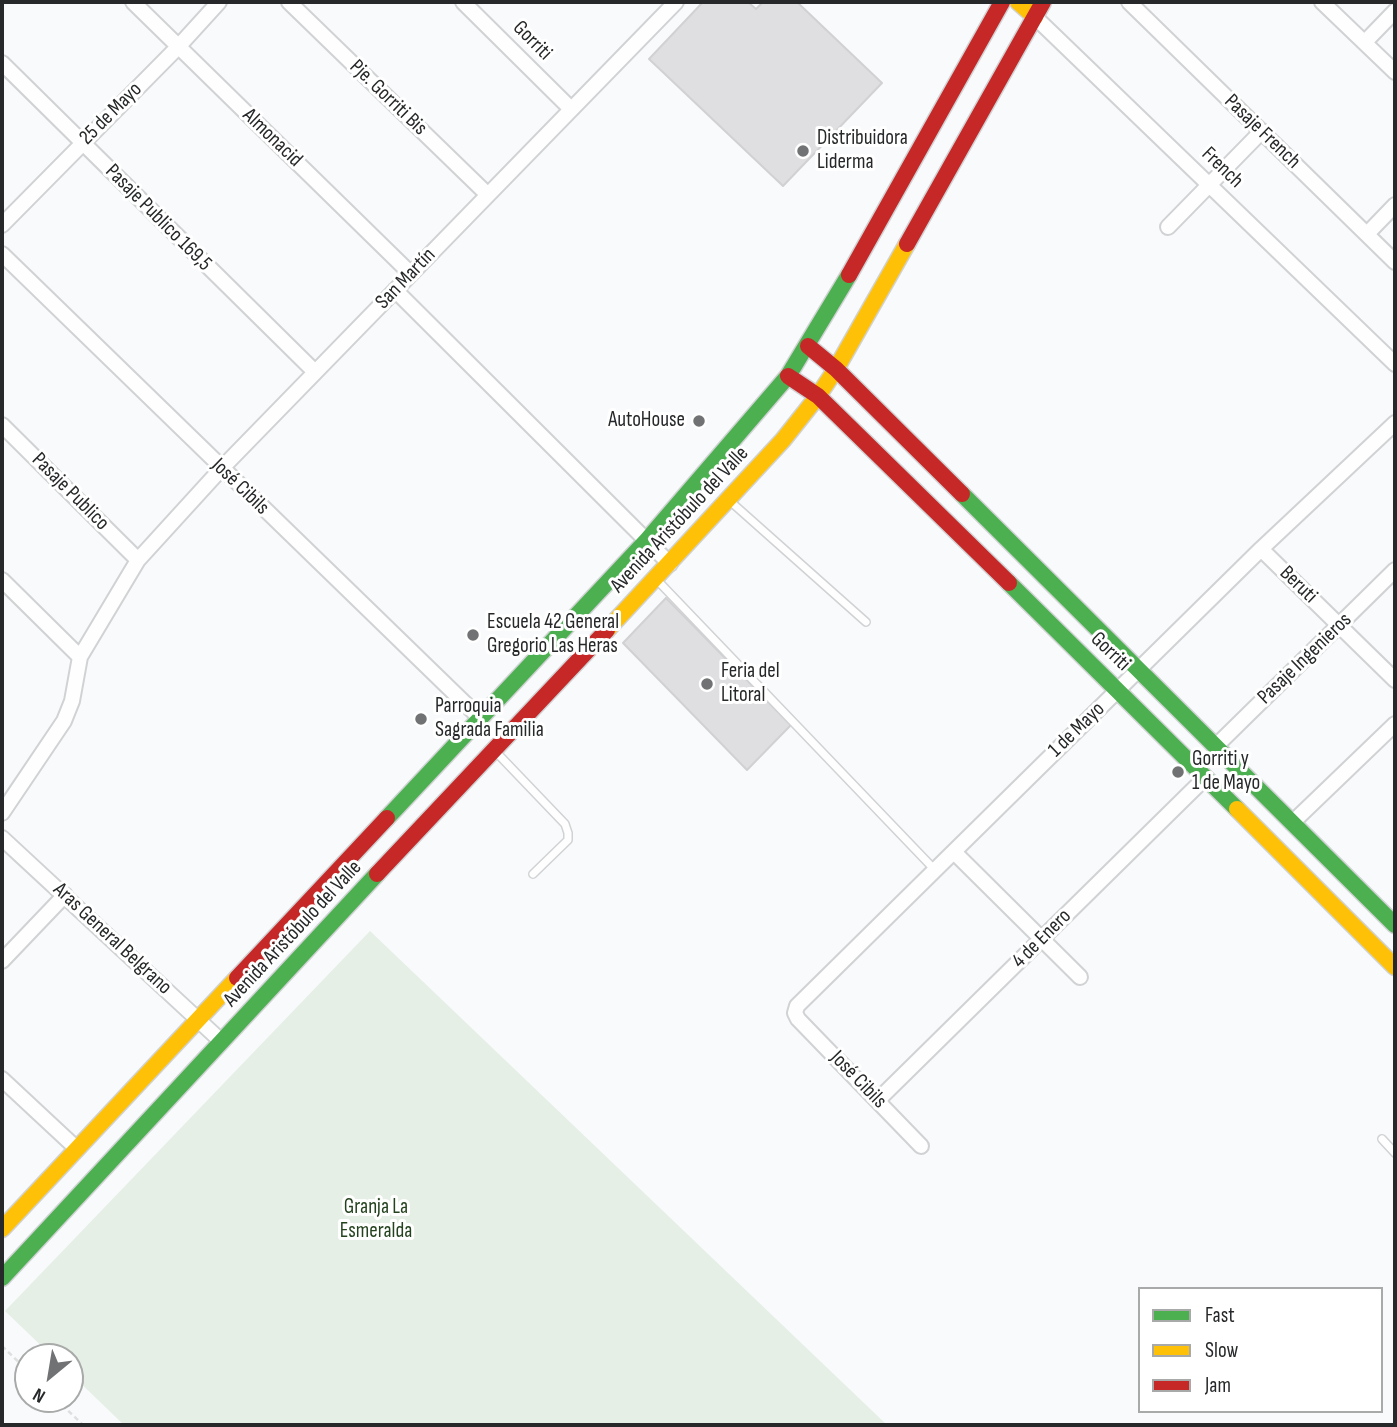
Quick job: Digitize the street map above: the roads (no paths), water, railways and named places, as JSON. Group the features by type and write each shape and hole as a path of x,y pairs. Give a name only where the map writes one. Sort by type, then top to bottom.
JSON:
{"main road":[{"name":"Avenida Aristóbulo del Valle","path":"2,1229 647,540 788,376 808,346 1002,2"},
{"name":"French","path":"1018,2 1035,17"},
{"name":"Avenida Aristóbulo del Valle","path":"2,1278 783,440 836,369 1043,2"},
{"name":"Gorriti","path":"808,346 836,369 1395,925"},
{"name":"Gorriti","path":"788,376 818,396 1395,967"}],"street":[{"name":"Almonacid","path":"133,2 411,274"},
{"name":"25 de Mayo","path":"2,225 219,2"},
{"name":"Pje. Gorriti Bis","path":"289,2 488,195"},
{"name":"Gorriti","path":"463,2 571,109"},
{"name":"Pasaje French","path":"1129,2 1395,262"},
{"path":"1322,2 1395,72"},
{"name":"San Martín","path":"80,657 138,560 221,469 571,109 667,5"},
{"path":"1365,42 1395,11"},
{"name":"French","path":"1035,17 1395,364"},
{"name":"Pasaje Publico 169,5","path":"2,63 315,372"},
{"path":"1168,226 1262,131"},
{"path":"1367,234 1395,205"},
{"name":"José Cibils","path":"2,254 480,718"},
{"path":"395,290 670,564"},
{"name":"1 de Mayo","path":"795,1013 797,1006 1261,549 1395,423"},
{"name":"Pasaje Publico","path":"2,425 138,560"},
{"name":"Beruti","path":"1261,549 1395,680"},
{"name":"Pasaje Ingenieros","path":"1215,747 1395,570"},
{"path":"2,580 80,657 72,701 64,721 2,813"},
{"path":"1292,823 1395,724"},
{"name":"4 de Enero","path":"878,1100 1206,778"},
{"name":"Aras General Belgrano","path":"2,838 221,1041"},
{"path":"954,852 1080,977"},
{"path":"2,961 65,895"},
{"name":"José Cibils","path":"795,1013 921,1146"},
{"path":"2,1079 76,1148"}],"lane":[{"path":"729,500 866,622"},
{"path":"656,579 935,870"},
{"path":"493,749 565,824 568,833 568,840 533,874"},
{"path":"1382,1139 1395,1153"}],"place":[{"name":"Distribuidora Liderma","path":"803,151"},
{"name":"AutoHouse","path":"699,421"},
{"name":"Escuela 42 General Gregorio Las Heras","path":"473,635"},
{"name":"Feria del Litoral","path":"707,684"},
{"name":"Parroquia Sagrada Familia","path":"421,719"},
{"name":"Gorriti y 1 de Mayo","path":"1178,772"}],"park label":[{"name":"Granja La Esmeralda","path":"376,1220"}]}
